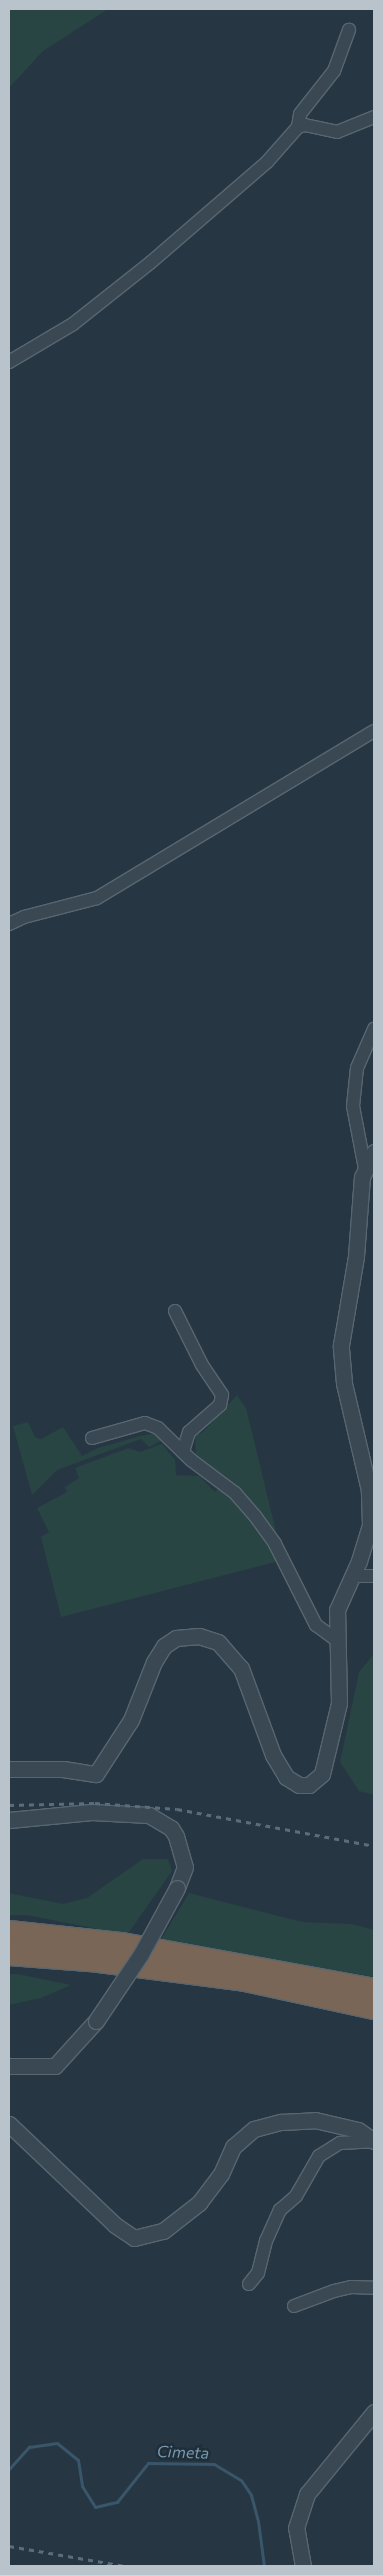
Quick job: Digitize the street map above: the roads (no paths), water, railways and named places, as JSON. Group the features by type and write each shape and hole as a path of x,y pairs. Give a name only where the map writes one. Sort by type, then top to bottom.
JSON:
{"highway":[{"path":"9,1932 122,1944 374,1990"},
{"path":"9,1954 99,1961 245,1980 374,2008"}],"street":[{"path":"298,127 300,114 334,71 348,30"},
{"path":"9,362 73,324 150,263 267,162 298,127 305,125 337,132 374,117"},
{"path":"9,924 97,898 374,731"},
{"path":"9,1769 63,1769 89,1775 99,1772 131,1720 154,1662 164,1646 176,1638 199,1636 218,1642 236,1660 280,1770 292,1781 309,1785 325,1768 337,1715 339,1603 352,1576 370,1524 371,1506 344,1383 341,1345 356,1256 365,1169 353,1106 357,1068 374,1029"},
{"path":"365,1169 374,1152"},
{"path":"175,1311 202,1365 222,1395 220,1405 189,1432 183,1452"},
{"path":"92,1438 150,1424 235,1493 255,1516 275,1544 316,1625 337,1640"},
{"path":"352,1576 374,1576"},
{"path":"9,1820 92,1812 149,1815 171,1828 176,1836 185,1867 177,1888 141,1954 96,2021 56,2066 9,2066"},
{"path":"9,2124 115,2225 134,2238 163,2231 193,2209 221,2174 233,2147 254,2129 281,2122 315,2120 358,2130 374,2141"},
{"path":"249,2284 258,2273 266,2241 280,2210 296,2196 319,2156 340,2143 374,2141"},
{"path":"294,2306 334,2290 351,2287 374,2288"},
{"path":"303,2566 296,2528 307,2494 374,2412"}],"waterway":[{"name":"Cimeta","path":"9,2469 29,2447 57,2443 78,2460 82,2486 95,2507 117,2502 148,2463 214,2464 241,2480 251,2495 258,2521 264,2566"}],"railway":[{"path":"9,1805 95,1803 177,1809 374,1846"},
{"path":"9,2546 125,2566"}]}
